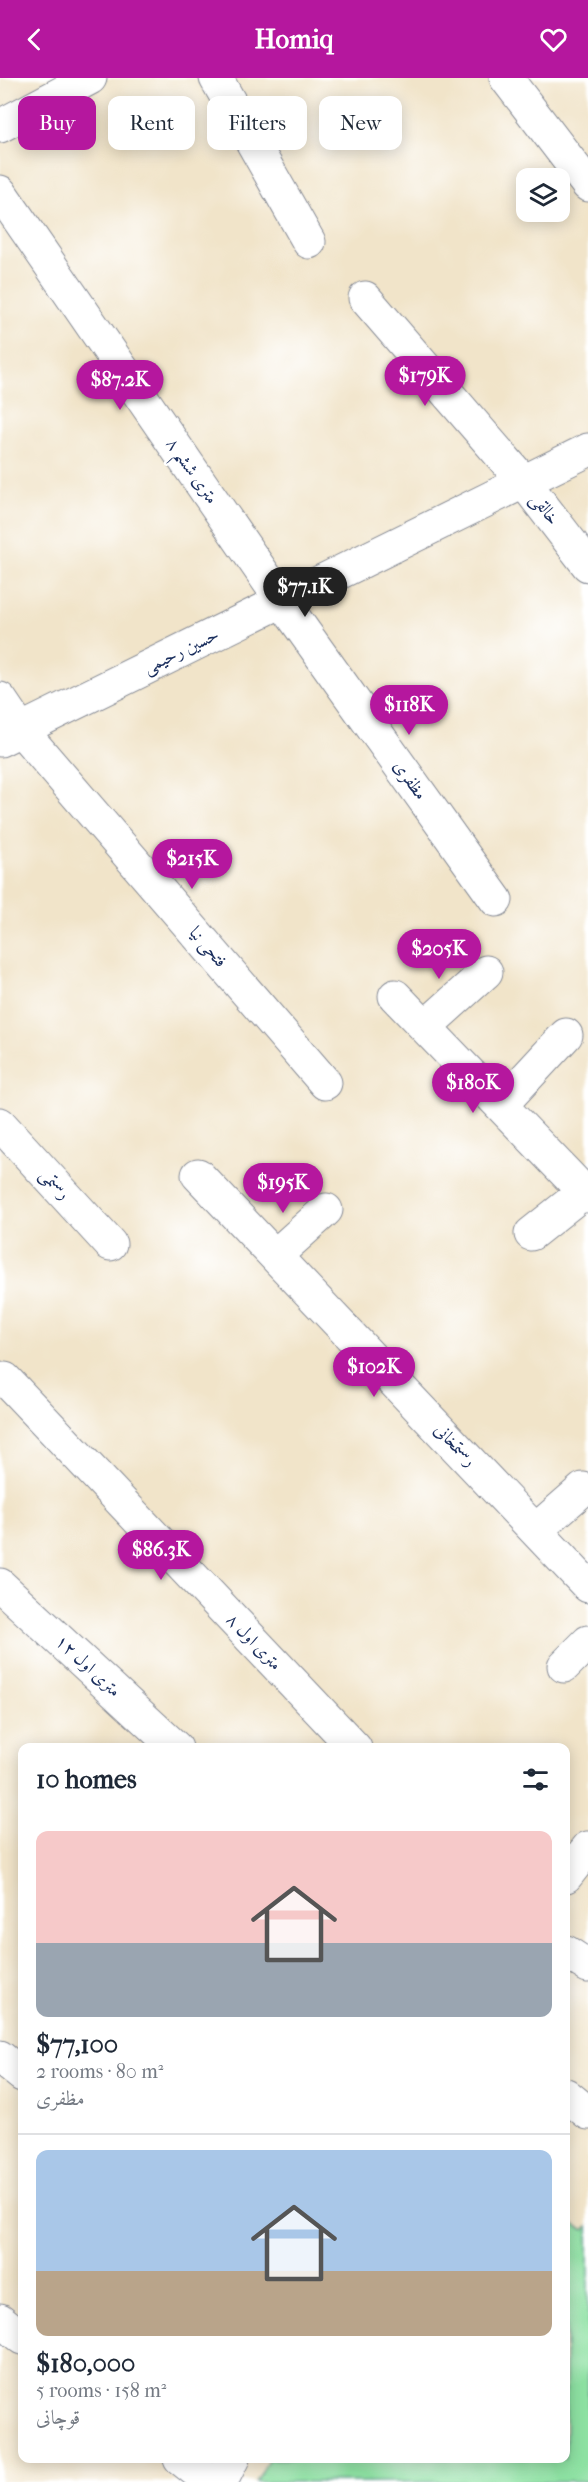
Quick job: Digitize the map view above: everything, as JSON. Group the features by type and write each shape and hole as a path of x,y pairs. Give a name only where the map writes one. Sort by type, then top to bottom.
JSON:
{"street":[{"path":"0,126 90,78"},
{"path":"216,78 309,242"},
{"path":"506,78 588,185"},
{"name":"۸ متری ششم","path":"0,192 282,601"},
{"name":"خالقی","path":"365,298 524,482 588,565"},
{"name":"حسین رحیمی","path":"10,735 588,450"},
{"name":"مظفری","path":"282,601 496,900"},
{"name":"فتحی نیا","path":"0,699 10,735 325,1083"},
{"path":"425,1027 486,972"},
{"path":"395,996 586,1194 531,1234"},
{"path":"501,1105 566,1035"},
{"name":"رستمی","path":"0,1124 110,1244"},
{"name":"رستمخانی","path":"198,1174 588,1586"},
{"path":"275,1256 326,1210"},
{"name":"۸ متری اول","path":"5,1379 350,1743"},
{"path":"536,1530 583,1489"},
{"name":"۱۲ متری اول","path":"0,1585 171,1743"},
{"path":"564,1666 588,1642"},
{"path":"570,1871 588,1848"},
{"path":"570,1955 588,1966"},
{"path":"0,2057 18,2072"},
{"path":"570,2098 588,2113"},
{"path":"0,2320 18,2335"},
{"path":"186,2463 210,2482"},
{"path":"221,2482 230,2463"}],"green space":[{"path":"570,2222 584,2230 588,2226 588,2482 256,2482 267,2463 570,2463"}]}
